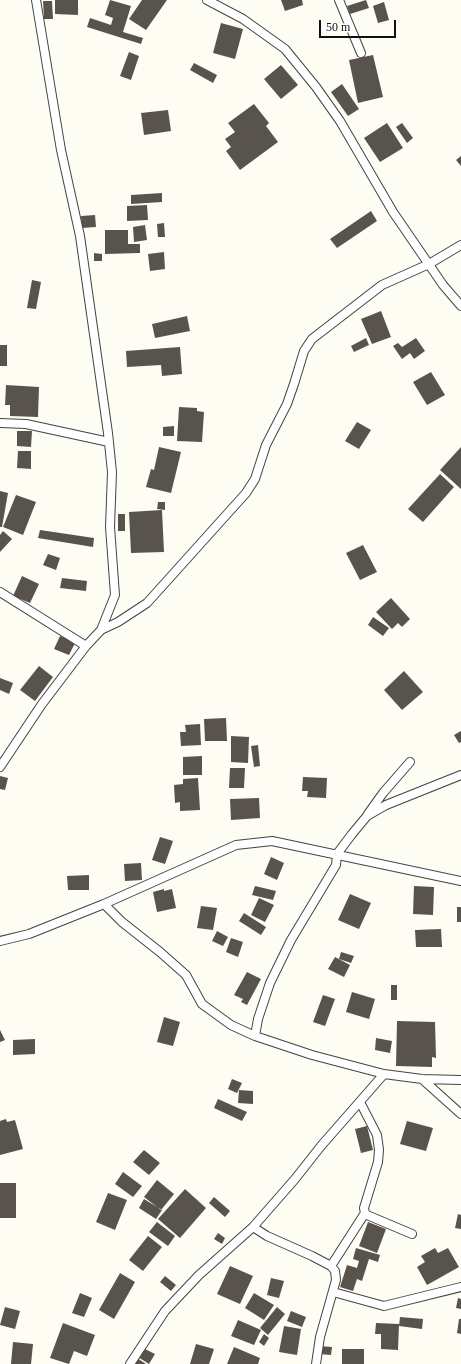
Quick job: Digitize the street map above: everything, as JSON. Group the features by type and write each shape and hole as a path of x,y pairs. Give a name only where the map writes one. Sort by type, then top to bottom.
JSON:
{"street":[{"path":"0,767 42,704 86,646 101,630 115,595 110,527 112,472 109,442 80,236 61,150 36,0"},
{"path":"207,0 243,19 285,49 316,87 340,121 393,212 443,285 461,306"},
{"path":"340,0 362,54"},
{"path":"101,630 118,622 147,603 246,493 255,479 266,445 292,391 304,351 312,339 382,285 429,264 461,244"},
{"path":"0,423 26,424 109,442"},
{"path":"0,592 86,646"},
{"path":"255,1036 258,1019 270,983 292,940 336,865 337,854 368,816 383,793 410,762"},
{"path":"368,816 386,805 461,775"},
{"path":"0,941 28,934 104,904 236,845 272,841 461,881"},
{"path":"104,904 122,922 186,975 202,1004 231,1025 255,1036 312,1055 384,1074 422,1079 461,1080"},
{"path":"130,1364 165,1311 199,1275 254,1227 321,1146 384,1074"},
{"path":"422,1079 461,1114"},
{"path":"360,1102 377,1135 379,1150 378,1162 364,1208 365,1213 367,1216 412,1234"},
{"path":"330,1266 365,1213"},
{"path":"254,1227 267,1236 312,1256 330,1266 335,1271 336,1280 320,1337 316,1364"},
{"path":"333,1292 384,1306 461,1287"}],"building":[{"path":"55,0 78,0 78,15 55,14"},
{"path":"110,0 131,6 123,32 143,38 141,44 87,27 90,18 111,25 113,18 105,15"},
{"path":"142,0 167,0 146,30 129,19"},
{"path":"281,0 302,0 303,5 285,11"},
{"path":"366,0 369,8 350,14 347,6"},
{"path":"43,1 52,1 53,19 44,19"},
{"path":"384,2 389,20 378,23 373,6"},
{"path":"221,23 243,29 235,59 213,53"},
{"path":"129,52 139,56 131,80 120,76"},
{"path":"373,55 383,97 358,103 349,60"},
{"path":"194,63 217,75 213,83 190,70"},
{"path":"281,65 298,85 281,99 264,79"},
{"path":"342,84 359,109 348,116 331,92"},
{"path":"254,104 269,123 266,126 278,142 240,170 226,151 231,147 225,139 235,132 228,123"},
{"path":"168,110 171,131 144,135 141,113"},
{"path":"387,123 403,148 380,162 364,138"},
{"path":"402,123 413,138 407,143 396,127"},
{"path":"461,156 461,166 456,160"},
{"path":"162,193 162,202 131,204 131,195"},
{"path":"147,205 148,220 127,221 127,206"},
{"path":"371,211 377,221 337,248 330,239"},
{"path":"95,215 96,227 82,228 81,216"},
{"path":"164,223 165,237 158,237 157,224"},
{"path":"145,225 147,240 134,242 133,227"},
{"path":"105,230 128,230 128,244 140,244 140,253 105,254"},
{"path":"164,252 165,269 150,271 148,254"},
{"path":"94,253 102,254 102,261 94,261"},
{"path":"32,280 41,282 36,309 27,308"},
{"path":"381,311 391,337 372,344 361,319"},
{"path":"187,316 190,331 155,338 152,324"},
{"path":"366,338 369,345 354,352 351,346"},
{"path":"416,338 425,351 414,359 410,353 402,359 393,346 398,343 402,347"},
{"path":"0,345 7,345 7,366 0,366"},
{"path":"180,347 182,374 162,376 161,365 127,367 126,351"},
{"path":"431,372 445,395 427,405 413,382"},
{"path":"6,385 39,387 38,417 10,416 10,405 5,405"},
{"path":"179,407 197,408 197,411 204,412 202,442 177,441"},
{"path":"357,422 371,430 359,449 345,441"},
{"path":"174,426 174,436 163,436 163,427"},
{"path":"17,431 32,431 31,447 17,446"},
{"path":"159,447 181,452 171,493 146,487 151,469 154,470"},
{"path":"461,447 461,489 440,470"},
{"path":"18,451 31,451 31,469 17,468"},
{"path":"440,474 454,487 423,522 408,509"},
{"path":"0,491 8,493 2,527 0,527"},
{"path":"16,495 36,502 23,535 3,527"},
{"path":"158,502 165,502 165,510 157,509"},
{"path":"162,510 164,552 131,553 129,512"},
{"path":"118,514 125,514 125,531 118,531"},
{"path":"40,530 94,538 93,547 38,538"},
{"path":"3,531 12,539 0,552 0,535"},
{"path":"363,545 377,572 360,580 346,553"},
{"path":"48,554 60,558 56,570 43,565"},
{"path":"22,576 39,584 30,603 13,596"},
{"path":"62,578 87,581 86,591 60,588"},
{"path":"391,598 410,619 402,627 398,623 392,629 376,612"},
{"path":"373,617 389,628 383,636 368,625"},
{"path":"60,636 75,643 69,655 54,649"},
{"path":"39,666 53,677 35,701 20,690"},
{"path":"404,671 423,692 402,710 384,690"},
{"path":"0,678 13,683 9,694 0,690"},
{"path":"226,718 227,741 205,741 204,719"},
{"path":"200,724 201,745 181,746 180,732 186,732 185,725"},
{"path":"461,731 461,742 459,743 454,735"},
{"path":"231,736 249,737 248,763 231,762"},
{"path":"258,745 260,766 254,767 251,746"},
{"path":"202,756 202,775 183,775 183,757"},
{"path":"230,768 245,768 244,788 229,788"},
{"path":"0,776 8,778 5,790 0,789"},
{"path":"303,777 327,778 326,798 307,797 308,791 302,791"},
{"path":"198,778 200,810 180,811 180,802 175,803 174,785 183,784 183,779"},
{"path":"259,798 260,818 231,820 230,799"},
{"path":"160,837 173,841 165,864 152,860"},
{"path":"271,857 284,863 277,880 264,874"},
{"path":"141,863 142,880 125,881 124,864"},
{"path":"89,875 89,890 68,890 67,876"},
{"path":"255,886 276,891 273,900 252,895"},
{"path":"414,886 434,887 433,915 413,914"},
{"path":"164,889 164,891 172,889 176,908 157,912 153,892"},
{"path":"350,894 371,903 359,929 338,920"},
{"path":"259,898 274,905 265,922 251,915"},
{"path":"201,906 217,908 213,930 197,928"},
{"path":"457,907 461,907 461,922 457,922"},
{"path":"244,913 266,927 261,935 239,921"},
{"path":"441,929 442,947 416,947 415,930"},
{"path":"217,931 228,937 223,946 212,941"},
{"path":"231,938 243,942 238,957 226,952"},
{"path":"341,952 354,956 351,963 339,959"},
{"path":"335,957 350,965 344,977 328,969"},
{"path":"247,972 261,979 247,1005 241,1002 243,999 234,995"},
{"path":"391,985 397,985 397,1000 391,1000"},
{"path":"352,992 375,999 369,1019 346,1012"},
{"path":"323,995 335,999 325,1026 313,1022"},
{"path":"164,1017 180,1022 173,1046 157,1042"},
{"path":"397,1021 435,1022 436,1058 432,1057 432,1067 396,1066"},
{"path":"0,1030 5,1040 0,1042"},
{"path":"376,1038 392,1041 390,1053 375,1050"},
{"path":"35,1039 35,1054 13,1055 13,1040"},
{"path":"232,1079 242,1083 237,1093 228,1089"},
{"path":"239,1090 253,1091 253,1104 238,1103"},
{"path":"218,1099 247,1112 242,1121 214,1108"},
{"path":"6,1119 7,1122 15,1120 23,1149 0,1155 0,1121"},
{"path":"407,1121 433,1128 426,1151 400,1144"},
{"path":"367,1126 373,1150 361,1153 355,1129"},
{"path":"144,1150 160,1163 149,1175 133,1162"},
{"path":"123,1172 142,1186 133,1197 115,1184"},
{"path":"157,1180 174,1194 161,1210 144,1197"},
{"path":"0,1183 16,1183 16,1218 0,1218"},
{"path":"185,1189 206,1208 180,1238 158,1219"},
{"path":"108,1193 127,1200 115,1230 96,1222"},
{"path":"214,1197 230,1211 225,1217 209,1203"},
{"path":"144,1199 162,1210 156,1219 139,1208"},
{"path":"458,1214 461,1215 461,1229 455,1228"},
{"path":"157,1222 175,1236 168,1246 149,1232"},
{"path":"368,1222 386,1229 377,1253 359,1246"},
{"path":"218,1233 225,1238 222,1244 214,1239"},
{"path":"148,1236 162,1247 143,1271 129,1260"},
{"path":"356,1248 380,1255 378,1262 369,1259 362,1281 357,1279 353,1291 340,1287 347,1265 357,1268 359,1261 353,1259"},
{"path":"435,1248 438,1253 448,1248 459,1267 427,1285 417,1267 425,1262 421,1256"},
{"path":"230,1266 253,1276 240,1304 217,1294"},
{"path":"120,1273 135,1282 114,1319 99,1310"},
{"path":"165,1276 176,1285 171,1291 160,1282"},
{"path":"271,1278 284,1281 279,1298 267,1295"},
{"path":"80,1293 92,1298 84,1317 72,1313"},
{"path":"254,1293 274,1305 264,1320 245,1308"},
{"path":"458,1298 461,1299 461,1309 456,1308"},
{"path":"5,1307 20,1311 15,1329 0,1325"},
{"path":"277,1307 285,1314 268,1335 260,1328"},
{"path":"291,1311 306,1317 302,1327 287,1321"},
{"path":"400,1317 423,1319 422,1329 399,1326"},
{"path":"459,1319 461,1319 461,1334 457,1333"},
{"path":"238,1320 261,1330 254,1345 231,1336"},
{"path":"63,1323 95,1335 87,1356 74,1351 69,1364 50,1358"},
{"path":"376,1323 399,1324 398,1350 381,1349 381,1334 375,1334"},
{"path":"284,1326 301,1329 297,1355 279,1352"},
{"path":"264,1334 269,1338 264,1346 259,1342"},
{"path":"13,1342 33,1344 31,1364 11,1364"},
{"path":"196,1344 214,1349 209,1364 190,1364"},
{"path":"319,1346 332,1347 331,1355 319,1354"},
{"path":"234,1347 260,1358 258,1364 227,1364"},
{"path":"143,1348 155,1354 149,1364 138,1357"},
{"path":"342,1349 364,1349 364,1364 342,1364"},
{"path":"137,1358 146,1364 133,1364"}]}
